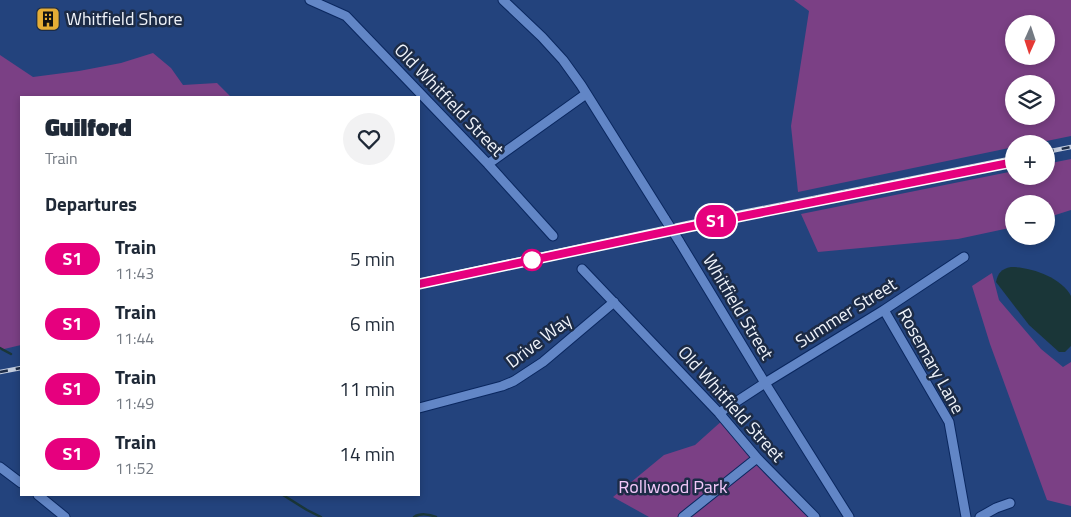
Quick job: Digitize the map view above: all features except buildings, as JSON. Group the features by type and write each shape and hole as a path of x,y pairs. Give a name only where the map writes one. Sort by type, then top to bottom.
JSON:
{"street":[{"name":"Old Whitfield Street","path":"310,0 346,16 488,164 553,236"},
{"name":"Whitfield Street","path":"503,0 542,37 563,60 581,85 849,517"},
{"path":"488,164 586,94"},
{"name":"Summer Street","path":"719,413 884,310 964,257"},
{"name":"Old Whitfield Street","path":"582,269 719,413 757,458 815,517"},
{"name":"Drive Way","path":"420,408 502,386 514,381 543,362 614,302"},
{"name":"Rosemary Lane","path":"884,310 949,422 966,517"},
{"path":"683,517 757,458"},
{"path":"0,468 20,482"},
{"path":"39,496 65,517"},
{"path":"980,517 1010,503"}],"green space":[{"path":"794,0 1071,0 1071,136 1055,139 1055,135 1005,135 1005,149 798,192 791,126 809,11"},
{"path":"153,53 171,68 183,85 217,83 230,96 20,96 20,345 0,350 0,55 33,77 121,63"},
{"path":"1071,159 1071,210 1055,215 1055,195 1005,195 1005,229 958,239 818,252 801,214 1005,173 1005,185 1055,185 1055,162"},
{"path":"992,273 999,300 1041,349 1063,367 1071,362 1071,506 1047,500 990,344 972,286"},
{"name":"Rollwood Park","path":"724,419 809,517 649,517 613,497 664,455 695,445"}],"shaded area":[{"path":"1011,267 1019,267 1045,274 1060,283 1071,296 1071,346 1065,352 1059,352 1029,325 996,282 1000,272"}],"waterway":[{"path":"0,348 11,354"},
{"path":"285,496 321,517"},
{"path":"414,517 425,514 436,517"}],"railway":[{"path":"1055,150 1071,147"},
{"path":"420,281 688,223 1005,160"},
{"path":"0,372 20,368"}],"train":[{"name":"S1","path":"420,284 688,227 1005,164"}],"place":[{"name":"Whitfield Shore","path":"48,19"}]}
